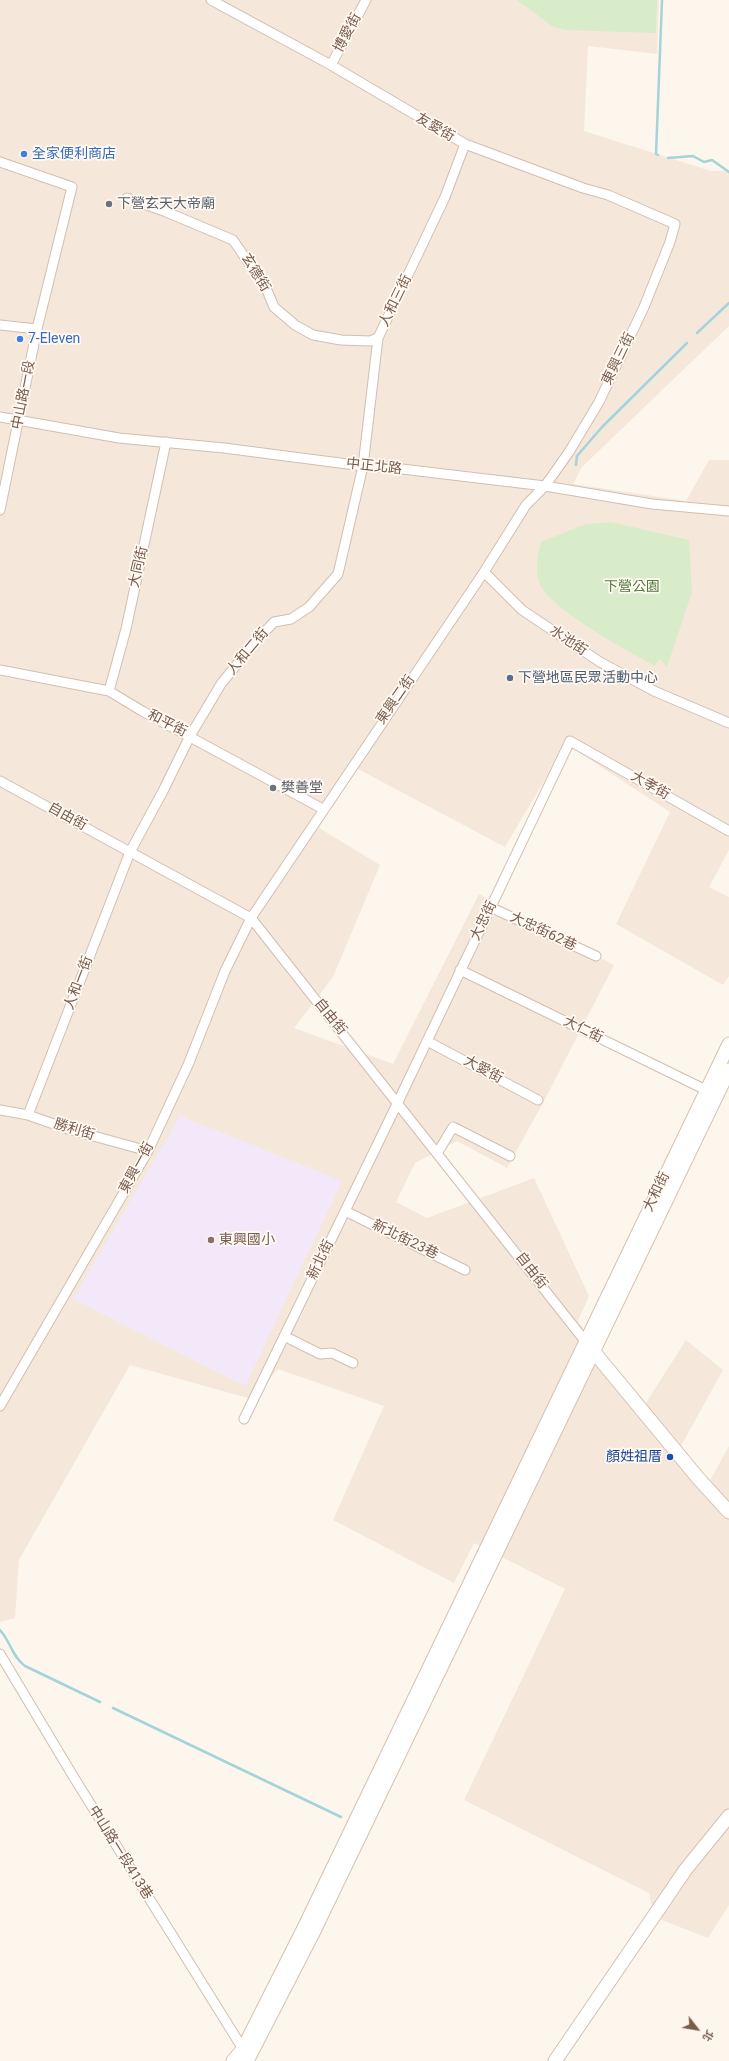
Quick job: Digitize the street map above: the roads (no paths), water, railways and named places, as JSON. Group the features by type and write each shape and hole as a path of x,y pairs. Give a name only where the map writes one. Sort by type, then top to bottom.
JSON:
{"main road":[{"name":"大和街","path":"589,1346 706,1090 729,1044"},
{"name":"大和街","path":"589,1346 729,1070"},
{"path":"233,2061 245,2055 314,1931 589,1346 698,1478 729,1512"},
{"path":"555,2061 686,1869 729,1816"}],"street":[{"name":"友愛街","path":"211,0 331,66 464,144 583,188 608,195 674,224"},
{"name":"博愛街","path":"331,66 366,0"},
{"name":"人和三街","path":"363,466 372,375 378,338 445,197 464,144"},
{"name":"中山路一段","path":"0,162 72,187 37,329 20,421 0,510"},
{"name":"玄德街","path":"127,198 164,210 233,240 266,288 274,307 313,335 341,340 370,341 378,338"},
{"name":"東興三街","path":"545,486 569,452 599,402 644,307 670,242 674,224"},
{"path":"0,325 37,329"},
{"name":"中正北路","path":"0,417 119,438 166,442 545,486 652,504 729,511"},
{"name":"大同街","path":"109,691 126,629 142,560 166,442"},
{"name":"人和二街","path":"130,852 164,791 190,736 222,684 254,643 274,622 291,619 309,607 338,574 363,466"},
{"name":"東興二街","path":"250,918 484,572 526,504 545,486"},
{"name":"水池街","path":"484,572 522,610 600,662 654,691 729,723"},
{"name":"和平街","path":"0,670 109,691 142,711 323,810"},
{"name":"大孝街","path":"570,741 729,831"},
{"name":"大忠街","path":"398,1102 570,741"},
{"name":"自由街","path":"0,781 250,918 438,1152 589,1346"},
{"name":"人和一街","path":"28,1115 130,852"},
{"name":"大忠街62巷","path":"490,907 596,956"},
{"name":"東興一街","path":"0,1406 148,1151 188,1065 225,971 250,918"},
{"name":"大仁街","path":"460,970 706,1090"},
{"name":"大愛街","path":"427,1041 538,1100"},
{"name":"新北街","path":"244,1419 398,1102"},
{"name":"勝利街","path":"0,1110 28,1115 68,1129 148,1151"},
{"path":"438,1152 453,1127 510,1156"},
{"name":"新北街23巷","path":"345,1211 465,1270"},
{"path":"284,1336 320,1354 332,1353 353,1363"},
{"name":"中山路一段413巷","path":"0,1654 73,1776 245,2055"}],"waterway":[{"path":"658,155 656,154 662,0"},
{"path":"668,158 693,156 704,162 712,160 729,172"},
{"path":"697,333 729,303"},
{"path":"576,465 577,456 602,427 687,343"},
{"path":"0,1630 20,1662 25,1666 100,1702"},
{"path":"113,1708 341,1817"}],"place":[{"name":"全家便利商店","path":"24,154"},
{"name":"下營玄天大帝廟","path":"109,204"},
{"name":"7-Eleven","path":"20,339"},
{"name":"下營地區民眾活動中心","path":"510,678"},
{"name":"樊善堂","path":"273,788"},
{"name":"東興國小","path":"211,1240"},
{"name":"顏姓祖厝","path":"670,1457"}],"park label":[{"name":"下營公園","path":"632,587"}]}
